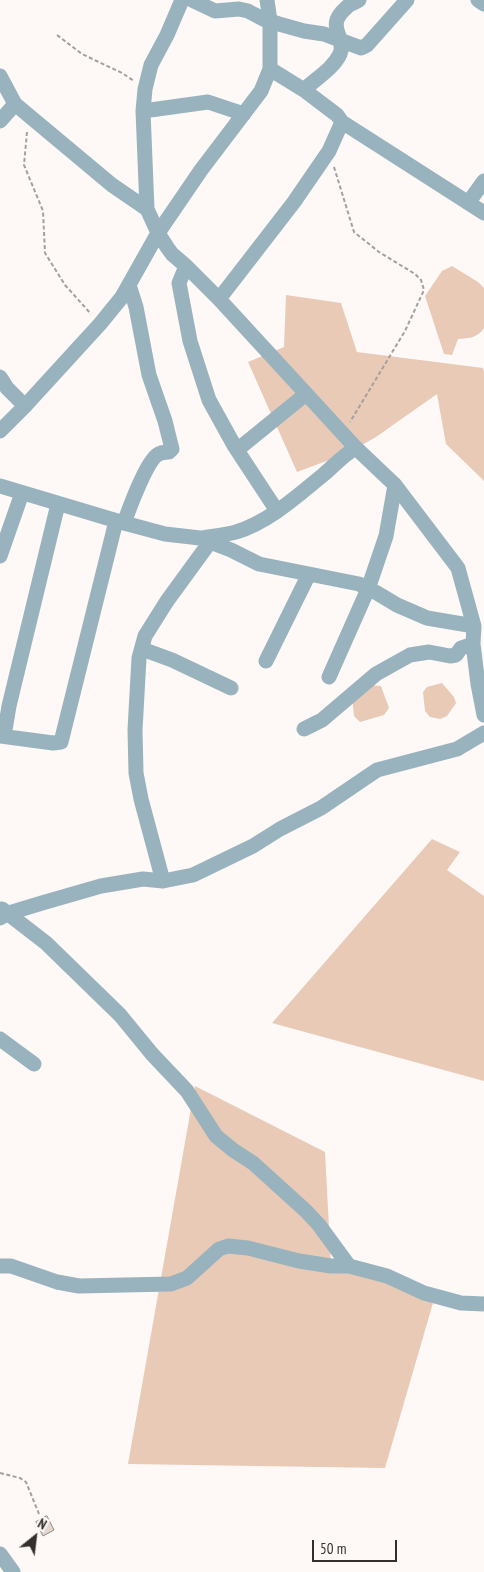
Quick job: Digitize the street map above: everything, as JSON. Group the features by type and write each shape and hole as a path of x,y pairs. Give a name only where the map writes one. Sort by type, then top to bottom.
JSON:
{"street":[{"path":"182,0 168,35 151,65 145,89 143,111 147,209 158,233 172,254 219,299 356,448 395,485 458,568 474,626 473,644 484,715"},
{"path":"192,0 215,11 239,9 248,11 270,21 304,31 324,34 361,48 407,0"},
{"path":"0,431 100,324 122,297 158,233 201,170 261,91 270,70 270,21 267,0"},
{"path":"304,90 329,69 338,58 341,52 342,40 335,30 341,12 347,6 359,0"},
{"path":"478,0 484,4"},
{"path":"270,70 304,90 337,114 342,122 484,213"},
{"path":"0,76 15,104 112,185 147,209"},
{"path":"143,111 208,102 244,114"},
{"path":"0,121 15,104"},
{"path":"219,299 294,202 328,151 342,122"},
{"path":"468,203 484,181"},
{"path":"186,266 179,283 190,341 209,400 237,450 277,511"},
{"path":"58,504 2,736 53,743 61,742 120,522 154,458 160,453 169,452 172,449 165,421 149,375 130,284"},
{"path":"0,377 7,388 25,406"},
{"path":"237,450 306,394"},
{"path":"163,881 136,773 135,730 139,658 145,636 205,540 236,532 258,523 326,474 356,448"},
{"path":"329,677 368,588 386,536 395,485"},
{"path":"0,486 165,534 205,540 259,564 359,584 397,605 427,618 474,626"},
{"path":"0,556 22,493"},
{"path":"266,661 308,574"},
{"path":"304,729 322,720 376,674 410,655 429,652 450,656 456,654 461,648 473,644"},
{"path":"142,649 172,660 231,688"},
{"path":"3,913 101,886 143,879 163,881 193,875 253,846 280,829 321,808 377,770 457,749 484,733"},
{"path":"3,913 59,955 120,1015 152,1054 187,1091 216,1136 253,1163 306,1211 350,1266"},
{"path":"0,1039 34,1064"},
{"path":"0,1266 11,1266 57,1282 79,1286 171,1284 187,1278 219,1249 228,1246 248,1248 299,1262 350,1266 387,1276 424,1293 461,1303 484,1304"},
{"path":"0,1554 13,1572"}],"path":[{"path":"57,35 82,54 122,73 145,89"},
{"path":"29,115 24,165 42,211 45,252 66,285 100,324"},
{"path":"328,151 354,232 379,252 415,274 421,280 424,290 405,331 343,434"},
{"path":"0,1472 20,1478 26,1482 39,1514"}],"shaded area":[{"path":"452,266 478,282 484,288 484,328 476,336 458,339 452,355 444,354 425,296 442,271"},
{"path":"286,295 341,303 357,352 483,368 484,481 446,444 437,394 376,437 348,453 297,472 248,362 284,347"},
{"path":"442,683 454,697 456,703 447,716 440,719 430,717 425,711 423,692 427,687"},
{"path":"367,685 381,686 389,708 384,715 360,722 354,716 352,696"},
{"path":"432,839 460,852 447,870 484,896 484,1081 272,1023"},
{"path":"195,1086 325,1152 331,1266 435,1296 385,1468 128,1464"}],"building":[{"path":"47,1516 54,1530 43,1536 36,1522"}]}
